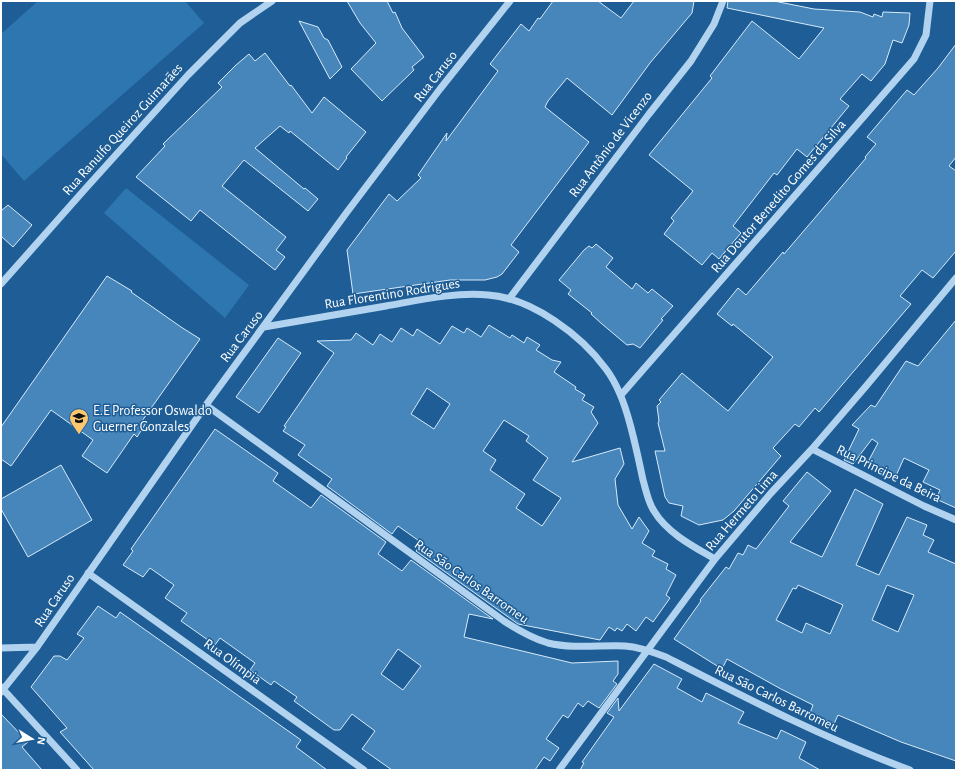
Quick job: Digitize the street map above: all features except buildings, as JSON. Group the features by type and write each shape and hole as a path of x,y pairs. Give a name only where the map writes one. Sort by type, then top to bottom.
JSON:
{"street":[{"name":"Rua Ranulfo Queiroz Guimarães","path":"1,284 188,75 240,23 272,1"},
{"name":"Rua Caruso","path":"2,689 37,647 206,405 347,212 440,89 510,1"},
{"name":"Rua Antônio de Vicenzo","path":"509,299 691,61 714,24 723,1"},
{"name":"Rua Doutor Benedito Gomes da Silva","path":"621,395 914,59 926,35 930,1"},
{"name":"Rua Hermeto Lima","path":"559,770 715,560 770,494 812,449 956,278"},
{"name":"Rua Florentino Rodrigues","path":"264,327 416,300 456,295 489,295 509,299 526,305 548,317 570,332 587,347 606,369 621,395 646,491 653,511 668,528 695,548 715,560"},
{"name":"Rua São Carlos Barromeu","path":"206,405 504,621 525,634 548,643 571,646 625,646 648,650 666,657 824,735 872,756 910,770"},
{"name":"Rua Principe da Beira","path":"812,449 924,506 956,520"},
{"name":"Rua Olímpia","path":"88,573 364,770"},
{"path":"1,648 37,647"},
{"path":"2,689 77,770"}],"shaded area":[{"path":"38,1 185,1 204,23 24,181 1,154 1,34"},
{"path":"126,188 249,285 225,318 104,213"}],"place":[{"name":"E.E Professor Oswaldo Guerner Gonzales","path":"79,435"}]}
